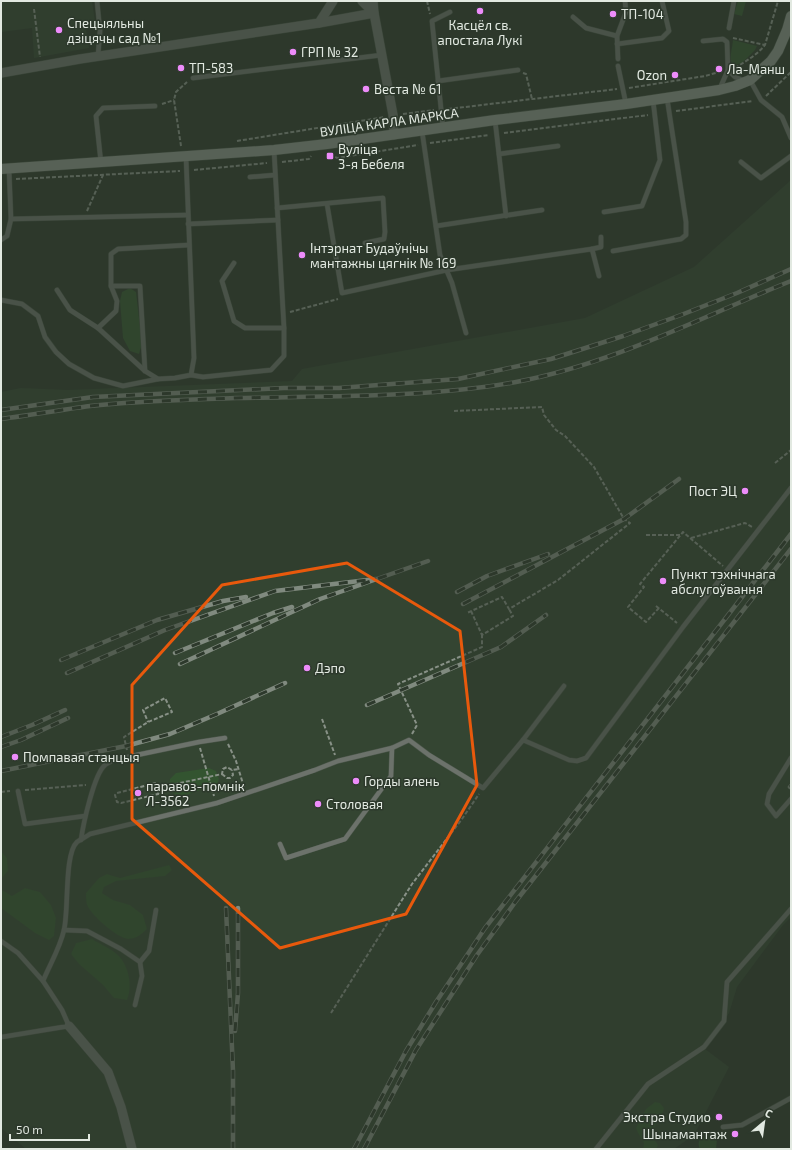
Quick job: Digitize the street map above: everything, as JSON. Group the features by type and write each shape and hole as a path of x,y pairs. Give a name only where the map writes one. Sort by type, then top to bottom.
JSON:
{"main road":[{"name":"ВУЛІЦА КАРЛА МАРКСА","path":"5,169 274,150 626,104 719,90 748,81 771,61 778,51 791,16"}],"street":[{"path":"319,23 333,1"},
{"path":"362,1 374,13"},
{"path":"372,1 392,115 394,135"},
{"path":"1,73 98,56 319,23 374,13"},
{"path":"69,1026 108,1072 121,1107 132,1149"}],"lane":[{"path":"97,1 100,31 98,56"},
{"path":"618,59 617,36 626,12 625,1"},
{"path":"617,44 662,38 669,31 662,1"},
{"path":"729,28 734,1"},
{"path":"443,128 432,21 450,12"},
{"path":"573,17 586,28 617,36"},
{"path":"703,41 723,39 727,42 728,70 719,90"},
{"path":"193,78 382,55"},
{"path":"618,66 626,104"},
{"path":"438,80 518,70"},
{"path":"728,70 735,77 748,81 761,100 782,117 791,138"},
{"path":"613,250 681,240 686,236 686,222 667,98"},
{"path":"604,212 642,206 660,160 653,100"},
{"path":"101,163 96,116 99,112 103,108 155,106"},
{"path":"495,120 506,216"},
{"path":"422,131 440,255 452,283 466,333"},
{"path":"499,154 558,146"},
{"path":"1,300 22,304 38,316 45,337 56,352 69,364 94,378 123,386 158,379 192,375 203,377 271,370 284,356 284,314 274,150"},
{"path":"186,156 194,358 192,375"},
{"path":"742,162 761,178 791,156"},
{"path":"1,240 7,236 11,219 5,169"},
{"path":"250,177 275,175"},
{"path":"277,208 383,198 386,232 384,239 365,243"},
{"path":"327,204 342,292 447,270 592,249 601,247 601,237"},
{"path":"436,226 542,210"},
{"path":"11,219 188,215"},
{"path":"188,224 278,220"},
{"path":"98,328 116,311 116,301 111,286 111,254 118,249 189,245"},
{"path":"592,249 598,276"},
{"path":"234,263 222,281 234,321 245,328 284,328"},
{"path":"111,286 140,286 145,371"},
{"path":"57,290 70,310 98,328 145,371 158,379"},
{"path":"523,740 569,760 577,761 586,758 683,627 791,488"},
{"path":"43,981 57,953 64,930 67,914 70,857 76,843 90,834 217,803 338,761 392,748 409,740 429,755 483,788 523,740 564,686"},
{"path":"81,840 85,816 95,784 104,765 113,760 198,742 225,738"},
{"path":"280,844 286,858 345,839 391,776 392,748"},
{"path":"791,758 769,794 767,804 776,816 791,799"},
{"path":"18,791 25,824 85,816"},
{"path":"596,1149 648,1084 704,1047 724,1021 727,982 791,908"},
{"path":"136,1005 142,976 140,962 149,951 156,910"},
{"path":"64,930 87,931 140,962"},
{"path":"1,941 18,953 43,981 62,1010 69,1026 2,1037"},
{"path":"723,1126 742,1125 791,1098"}],"path":[{"path":"427,1 432,21"},
{"path":"236,141 392,115 623,88 704,76 728,70 748,60 761,51 765,45 772,26 778,1"},
{"path":"34,9 41,66"},
{"path":"772,26 776,27"},
{"path":"730,37 765,45"},
{"path":"518,70 526,74 532,99"},
{"path":"174,148 182,147 174,100 176,92 193,78"},
{"path":"155,106 174,100"},
{"path":"84,217 103,175"},
{"path":"284,314 342,299 342,292"},
{"path":"454,412 542,408 544,415 556,430 565,436 594,467 624,519 630,523 558,580 509,609"},
{"path":"775,463 791,450"},
{"path":"691,538 745,523 758,530"},
{"path":"646,535 680,535 683,532 727,570"},
{"path":"680,535 640,584 644,586 628,607 646,622 657,607 683,627"},
{"path":"467,613 502,597 513,616 482,636"},
{"path":"409,740 417,725 398,684 482,647 482,636 471,611"},
{"path":"129,757 124,737 148,722 172,712 165,698 143,710 148,722"},
{"path":"322,719 338,761"},
{"path":"225,738 239,769 246,793"},
{"path":"198,742 217,803"},
{"path":"222,774 223,769 227,767 232,770 239,769"},
{"path":"222,774 226,778 230,778 233,775 232,770"},
{"path":"161,787 222,774"},
{"path":"156,783 161,787 158,794 121,803 117,802 115,795 116,793 156,783"},
{"path":"1,792 95,784"},
{"path":"331,1013 412,884 462,819 483,788"}],"highlighted area":[{"path":"347,563 460,631 477,785 406,914 280,948 132,819 132,685 222,585"}],"shaded area":[{"name":"Спецыяльны дзіцячы сад №1","path":"1,1 92,1 95,22 86,29 89,48 34,58 32,28 1,32"},
{"path":"791,180 791,917 783,925 737,987 729,1013 705,1049 729,1067 694,1135 674,1149 26,1149 1,1128 1,392 21,388 68,390 292,381 302,369 585,318 694,267"}],"green space":[{"path":"738,1 746,1 742,16 734,14"},
{"path":"733,40 757,46 742,63 732,66 731,56"},
{"path":"130,288 136,292 142,344 139,354 130,351 123,338 120,301 122,292"},
{"path":"209,768 216,771 219,779 217,785 207,790 200,790 183,796 173,793 169,788 170,779 176,773"},
{"path":"1,851 7,858 8,871 1,879"},
{"path":"169,865 172,870 165,876 116,881 104,887 102,893 113,900 130,905 143,915 147,929 136,937 131,939 123,938 99,920 89,909 86,901 86,893 99,878 107,874 120,878"},
{"path":"1,888 12,896 25,888 40,892 51,905 56,918 54,936 49,940 35,933 1,908"},
{"path":"92,939 119,956 128,971 130,989 127,1000 114,998 103,985 79,964 71,954 76,943"},
{"path":"655,1102 660,1103 664,1108 653,1130 653,1138 658,1145 656,1149 643,1149 644,1143 636,1128 646,1109"},
{"path":"708,1135 714,1136 717,1139 716,1149 700,1149 700,1140"}],"railway":[{"path":"1,410 93,397 284,388 339,388 458,379 551,359 623,336 737,293 791,269"},
{"path":"1,419 90,406 126,403 236,398 412,394 516,382 552,374 622,352 791,281"},
{"path":"463,604 624,519 679,479"},
{"path":"354,1149 406,1051 436,1002 485,928 791,534"},
{"path":"364,1149 416,1050 477,955 516,901 791,549"},
{"path":"457,592 487,576 548,554"},
{"path":"180,664 320,599 428,561"},
{"path":"67,673 165,630 275,591 376,579"},
{"path":"61,660 157,620 223,601 246,597"},
{"path":"175,653 273,613 292,607"},
{"path":"367,705 501,647 546,615"},
{"path":"1,771 126,746 170,734 285,683"},
{"path":"1,737 65,710"},
{"path":"1,747 21,740 68,718"},
{"path":"226,908 233,1071 233,1149"},
{"path":"235,1031 238,993 238,908"}],"place":[{"name":"Касцёл св. апостала Лукі","path":"480,11"},
{"name":"ТП-104","path":"613,14"},
{"name":"Спецыяльны дзіцячы сад №1","path":"59,30"},
{"name":"ГРП № 32","path":"293,52"},
{"name":"ТП-583","path":"181,68"},
{"name":"Ла-Манш","path":"719,69"},
{"name":"Ozon","path":"675,75"},
{"name":"Веста № 61","path":"366,89"},
{"name":"Вуліца 3-я Бебеля","path":"330,156"},
{"name":"Інтэрнат Будаўнічы мантажны цягнік № 169","path":"302,255"},
{"name":"Пост ЭЦ","path":"745,491"},
{"name":"Пункт тэхнічнага абслугоўвання","path":"663,581"},
{"name":"Дэпо","path":"307,668"},
{"name":"Помпавая станцыя","path":"15,757"},
{"name":"Горды алень","path":"356,781"},
{"name":"паравоз-помнік Л-3562","path":"138,793"},
{"name":"Столовая","path":"318,804"},
{"name":"Экстра Студио","path":"719,1117"},
{"name":"Шынамантаж","path":"735,1134"}]}
